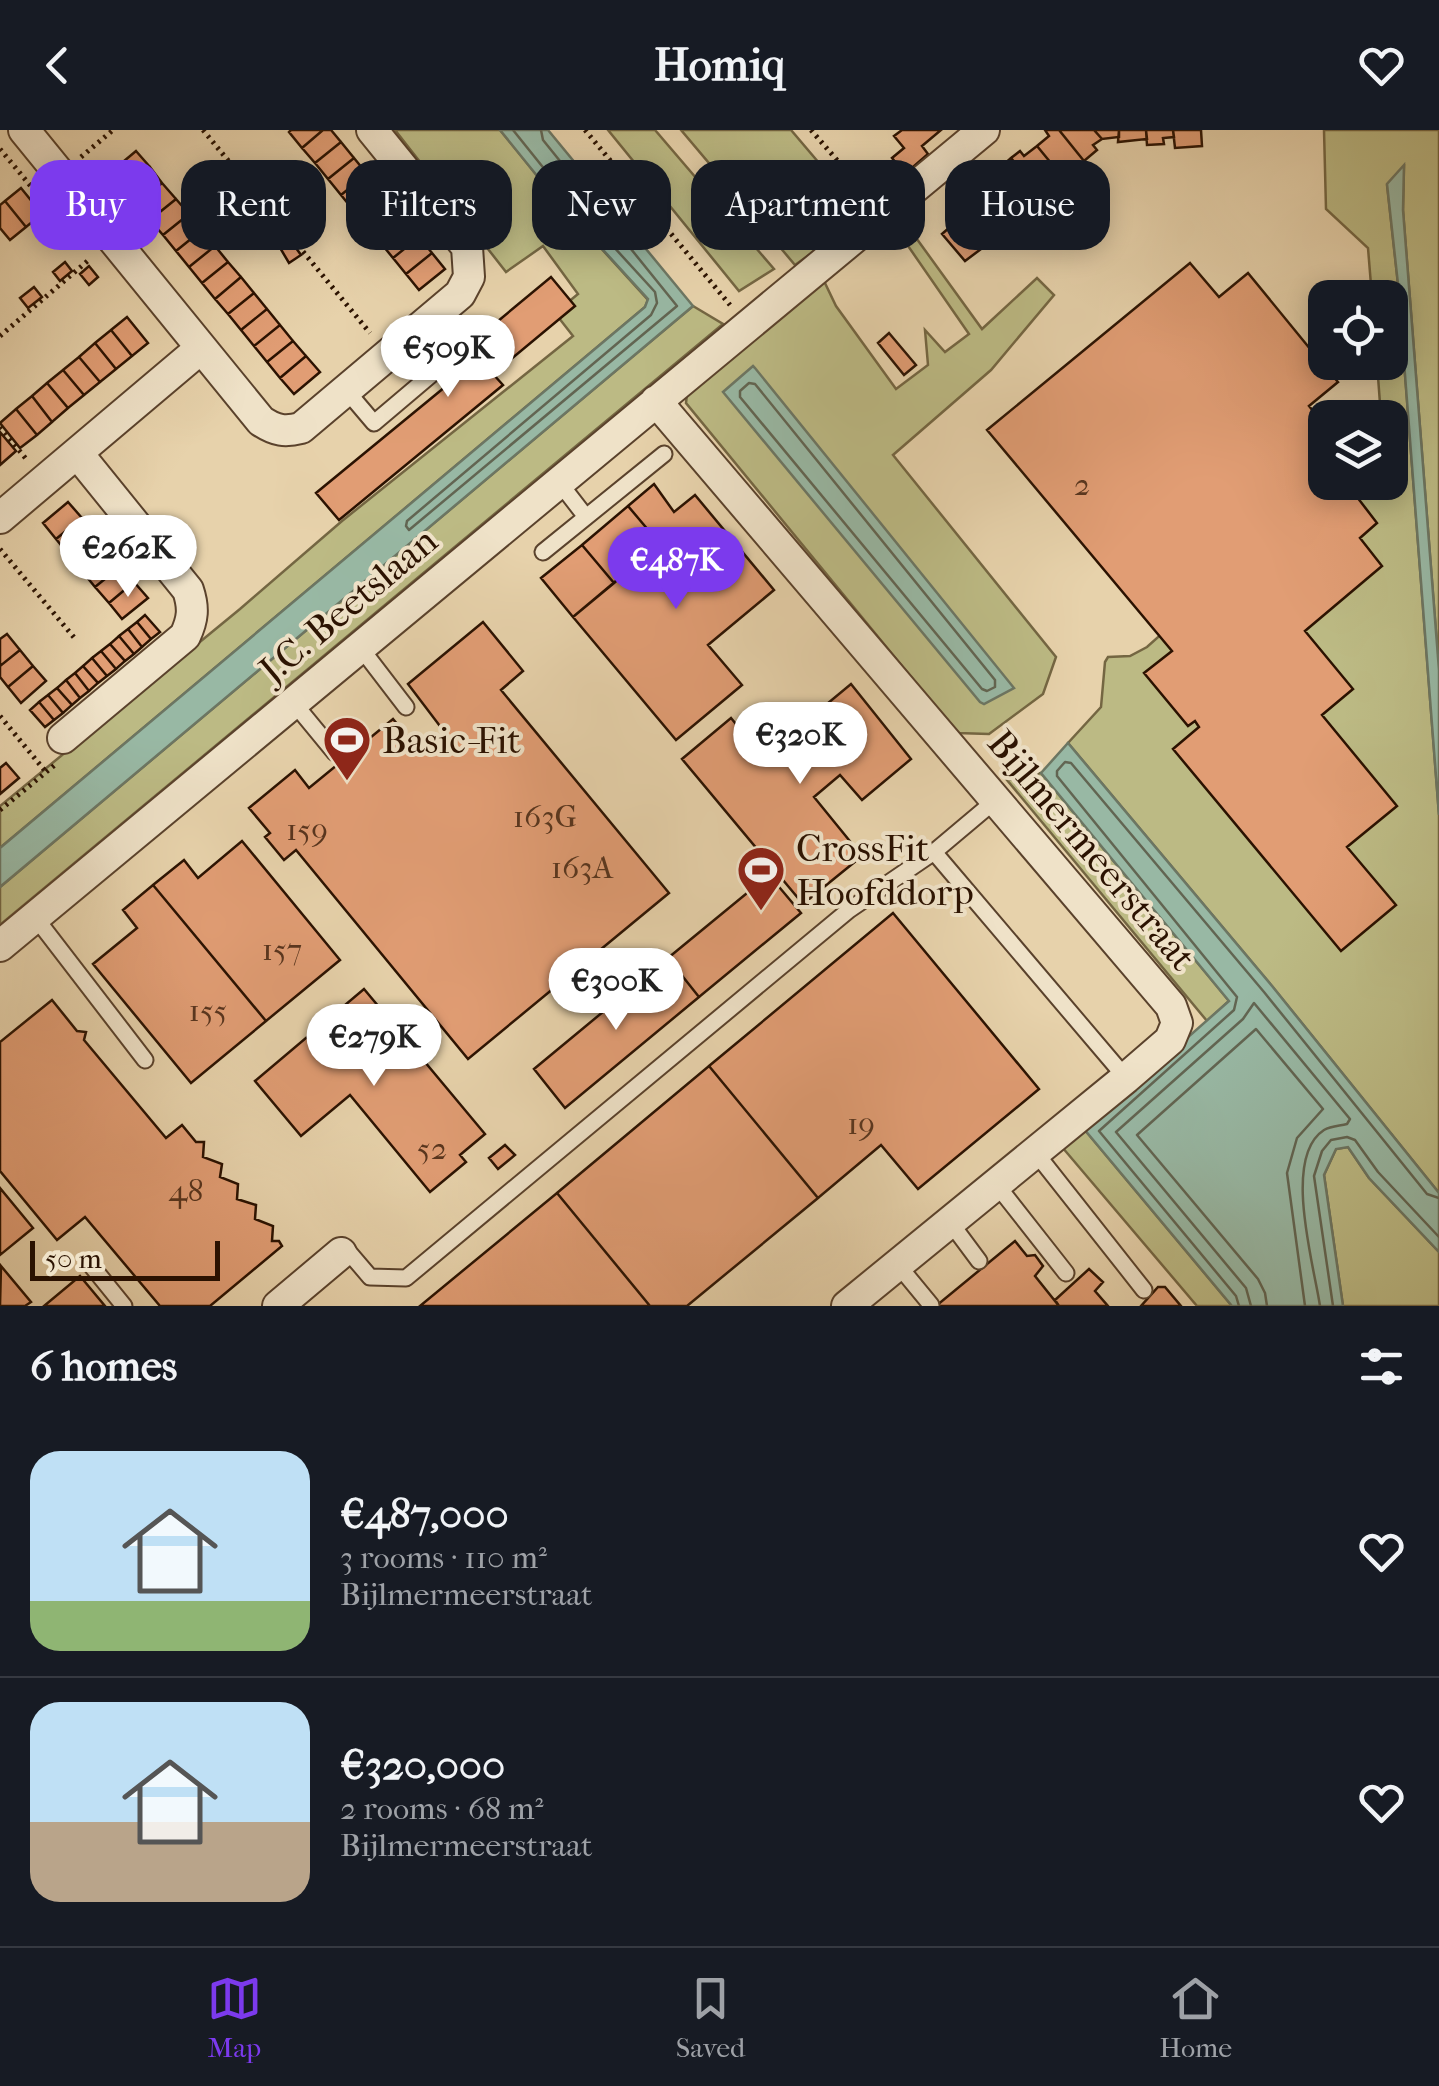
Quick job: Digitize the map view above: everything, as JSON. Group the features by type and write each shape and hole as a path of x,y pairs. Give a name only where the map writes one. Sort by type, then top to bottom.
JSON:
{"street":[{"path":"0,149 23,130 48,160"},
{"path":"121,250 262,421 273,430 302,428 460,294 469,276 467,247 372,130"},
{"name":"J.C. Beetslaan","path":"925,177 984,130"},
{"name":"J.C. Beetslaan","path":"0,946 837,250"},
{"path":"0,518 200,348"},
{"name":"Bijlmermeerstraat","path":"656,401 1171,1006 1177,1023 1170,1040 1126,1078 849,1306"},
{"path":"66,735 185,636 192,621 193,605 188,590 78,454"},
{"path":"278,1306 344,1251"}],"lane":[{"path":"346,390 374,423 439,368 412,334"},
{"path":"543,552 664,454"},
{"path":"559,482 586,518"},
{"path":"360,646 406,707"},
{"path":"293,702 335,753"},
{"path":"344,1251 370,1277 406,1278 849,910 934,852 997,799"},
{"path":"934,852 1126,1078"},
{"path":"34,917 145,1060"},
{"path":"1035,1152 1144,1290"},
{"path":"996,1184 1066,1272"},
{"path":"950,1222 979,1261"},
{"path":"90,1264 124,1306"},
{"path":"898,1265 931,1306"}],"path":[{"path":"77,160 113,130"},
{"path":"203,130 388,354"},
{"path":"585,130 747,325"},
{"path":"811,130 837,160"},
{"path":"0,149 30,185"},
{"path":"0,336 92,260 84,250"},
{"path":"0,427 45,481"},
{"path":"0,549 77,641"},
{"path":"0,716 46,772"},
{"path":"0,810 76,748 66,735"}],"shaded area":[{"path":"395,130 500,130 532,170 532,250 537,250 506,272 489,250 512,250 512,160 418,160"},
{"path":"608,130 655,130 691,172 691,232 671,207 671,160 632,160"},
{"path":"681,130 791,130 816,160 706,160"},
{"path":"1324,130 1439,130 1439,670 1403,210 1404,167 1387,185 1398,280 1371,280 1368,248 1326,209"},
{"path":"546,250 603,250 648,300 645,307 0,848 0,806 342,521 573,336 555,313 578,294"},
{"path":"706,250 758,250 774,269 739,291"},
{"path":"782,250 816,250 795,265"},
{"path":"911,250 925,250 982,329 1037,278 1054,295 991,370 893,455 1056,657 1043,694 989,734 957,733 686,403 687,394 824,281 836,306 896,389 928,365 925,330 945,352 969,334"},
{"path":"693,306 723,324 0,925 0,887"},
{"path":"1378,380 1405,380 1407,400 1380,400"},
{"path":"1408,414 1439,815 1439,1193 1068,743 1101,707 1108,657 1130,656 1147,647 1312,500 1408,500"},
{"path":"1041,773 1229,1001 1207,1021 1007,780"},
{"path":"1084,1129 1232,1306 1197,1306 1062,1147"},
{"path":"1348,1147 1369,1178 1439,1252 1439,1306 1343,1306 1324,1175 1336,1149"}],"water":[{"path":"500,130 548,130 573,160 532,160 532,170"},
{"path":"1404,165 1403,210 1439,670 1439,815 1405,380 1408,280 1398,280 1387,184"},
{"path":"603,250 647,250 693,306 0,887 0,848 645,307 648,299"},
{"path":"753,366 1014,688 984,704 980,702 723,392"},
{"path":"1068,743 1439,1193 1439,1252 1369,1178 1348,1147 1336,1149 1324,1175 1343,1306 1232,1306 1084,1129 1229,1001 1041,773"}],"building":[{"path":"291,130 323,130 302,148"},
{"path":"323,130 331,130 341,142 319,160 312,160 302,148"},
{"path":"902,130 941,130 922,146 928,154 921,160 894,160 904,148 894,136"},
{"path":"1045,130 1059,130 1083,160 1048,160 1037,146 1049,136"},
{"path":"1059,130 1094,130 1102,139 1093,145 1097,150 1083,160"},
{"path":"1094,130 1119,130 1119,137 1102,139"},
{"path":"1119,130 1146,130 1147,139 1118,142"},
{"path":"1146,130 1173,130 1174,137 1163,138 1164,144 1147,145"},
{"path":"1173,130 1201,130 1202,146 1175,148"},
{"path":"341,142 354,158 346,160 346,164 328,179 326,160 319,160"},
{"path":"1037,146 1048,160 1011,158 1020,151 1024,156"},
{"path":"136,151 144,160 125,160"},
{"path":"346,164 346,191 341,195 328,179"},
{"path":"161,184 176,199 161,211"},
{"path":"21,188 30,199 30,224 26,227 5,201"},
{"path":"176,199 181,205 181,220 163,235 161,233 161,211"},
{"path":"5,201 26,227 10,240 0,228 0,205"},
{"path":"181,220 181,247 176,251 163,235"},
{"path":"181,247 181,250 210,250 189,267 176,251"},
{"path":"210,250 218,250 228,262 202,283 189,267"},
{"path":"281,250 297,250 301,255 289,263"},
{"path":"386,250 403,250 393,258"},
{"path":"403,250 432,253 406,274 393,258"},
{"path":"956,250 980,250 965,261"},
{"path":"432,253 445,269 419,290 406,274"},
{"path":"65,262 72,271 60,281 53,272"},
{"path":"228,262 241,277 215,299 202,283"},
{"path":"1190,263 1219,297 1248,273 1308,346 1308,380 1338,382 1316,400 1308,400 1308,500 1359,500 1377,523 1360,538 1382,566 1305,631 1353,689 1322,715 1397,806 1347,847 1396,905 1341,951 1173,749 1199,727 1195,721 1188,726 1144,673 1172,651 987,430"},
{"path":"89,266 98,277 89,285 80,274"},
{"path":"241,277 254,293 228,314 215,299"},
{"path":"551,277 575,306 493,374 503,385 339,520 316,493 462,373 465,376 481,362 468,346"},
{"path":"34,287 42,297 28,308 20,298"},
{"path":"254,293 267,309 241,330 228,314"},
{"path":"267,309 280,325 254,346 241,330"},
{"path":"127,317 148,343 132,356 111,330"},
{"path":"280,325 293,341 267,362 254,346"},
{"path":"111,330 132,356 116,369 95,343"},
{"path":"889,333 916,365 904,375 878,343"},
{"path":"293,341 306,356 280,378 267,362"},
{"path":"95,343 116,369 100,382 79,357"},
{"path":"306,356 320,372 294,394 280,378"},
{"path":"79,357 100,382 84,395 63,370"},
{"path":"63,370 84,395 68,408 47,383"},
{"path":"47,383 68,408 52,422 32,396"},
{"path":"32,396 52,422 37,435 16,409"},
{"path":"16,409 37,435 20,448 0,423"},
{"path":"0,432 16,451 0,465"},
{"path":"654,484 674,512 695,495 774,590 708,645 742,685 676,740 573,617 660,544 628,506"},
{"path":"68,502 82,518 56,539 43,523"},
{"path":"628,506 660,544 614,583 582,545"},
{"path":"82,518 94,534 69,555 56,539"},
{"path":"94,534 108,550 82,571 69,555"},
{"path":"582,545 614,583 573,617 541,578"},
{"path":"108,550 121,566 95,587 82,571"},
{"path":"121,566 134,582 109,603 95,587"},
{"path":"134,582 148,598 122,619 109,603"},
{"path":"145,615 160,632 151,639 137,622"},
{"path":"137,622 151,639 142,647 128,629"},
{"path":"483,622 523,671 501,690 669,893 468,1059 296,850 284,860 265,837 270,833 249,808 295,770 309,788 393,719 422,754 446,734 408,684"},
{"path":"128,629 142,647 134,654 119,636"},
{"path":"7,634 20,650 0,666 0,639"},
{"path":"119,636 134,654 125,661 110,644"},
{"path":"110,644 125,661 116,669 101,651"},
{"path":"20,650 33,666 8,687 0,677 0,666"},
{"path":"101,651 116,669 107,676 92,658"},
{"path":"92,658 107,676 98,683 83,666"},
{"path":"33,666 46,681 21,703 8,687"},
{"path":"83,666 98,683 89,691 75,673"},
{"path":"75,673 89,691 80,698 66,680"},
{"path":"66,680 80,698 72,705 57,688"},
{"path":"851,684 911,759 862,800 840,775 814,797 862,856 803,904 682,759 731,718 763,757"},
{"path":"57,688 72,705 63,713 48,695"},
{"path":"48,695 63,713 54,720 39,702"},
{"path":"39,702 54,720 45,727 30,710"},
{"path":"6,763 19,778 0,794 0,768"},
{"path":"242,841 340,960 266,1021 153,885 184,860 198,878"},
{"path":"769,875 801,913 699,997 668,958"},
{"path":"153,885 266,1021 191,1083 93,964 137,928 123,910"},
{"path":"893,913 1039,1089 918,1189 881,1145 818,1198 709,1066"},
{"path":"668,958 699,997 565,1108 534,1069"},
{"path":"364,989 485,1134 460,1155 466,1162 430,1192 350,1095 301,1136 255,1081"},
{"path":"52,1000 77,1031 86,1032 84,1040 166,1138 182,1125 196,1142 204,1142 203,1157 222,1164 220,1177 238,1184 237,1199 256,1205 255,1219 273,1226 272,1241 279,1241 282,1246 210,1306 160,1306 85,1217 57,1240 0,1171 0,1042"},
{"path":"709,1066 818,1198 687,1306 650,1306 557,1193"},
{"path":"505,1145 515,1155 498,1169 489,1158"},
{"path":"0,1188 33,1228 0,1255"},
{"path":"557,1193 650,1306 420,1306"},
{"path":"1015,1241 1027,1256 1035,1255 1043,1266 1035,1276 1059,1306 936,1306"},
{"path":"1,1266 31,1302 25,1306 0,1306"},
{"path":"1089,1269 1103,1282 1095,1291 1108,1306 1059,1306 1055,1300"},
{"path":"80,1276 105,1306 44,1306"},
{"path":"1158,1287 1165,1287 1181,1306 1141,1306"}],"place":[{"name":"Basic-Fit","path":"347,782"},
{"name":"CrossFit Hoofddorp","path":"761,912"}]}
